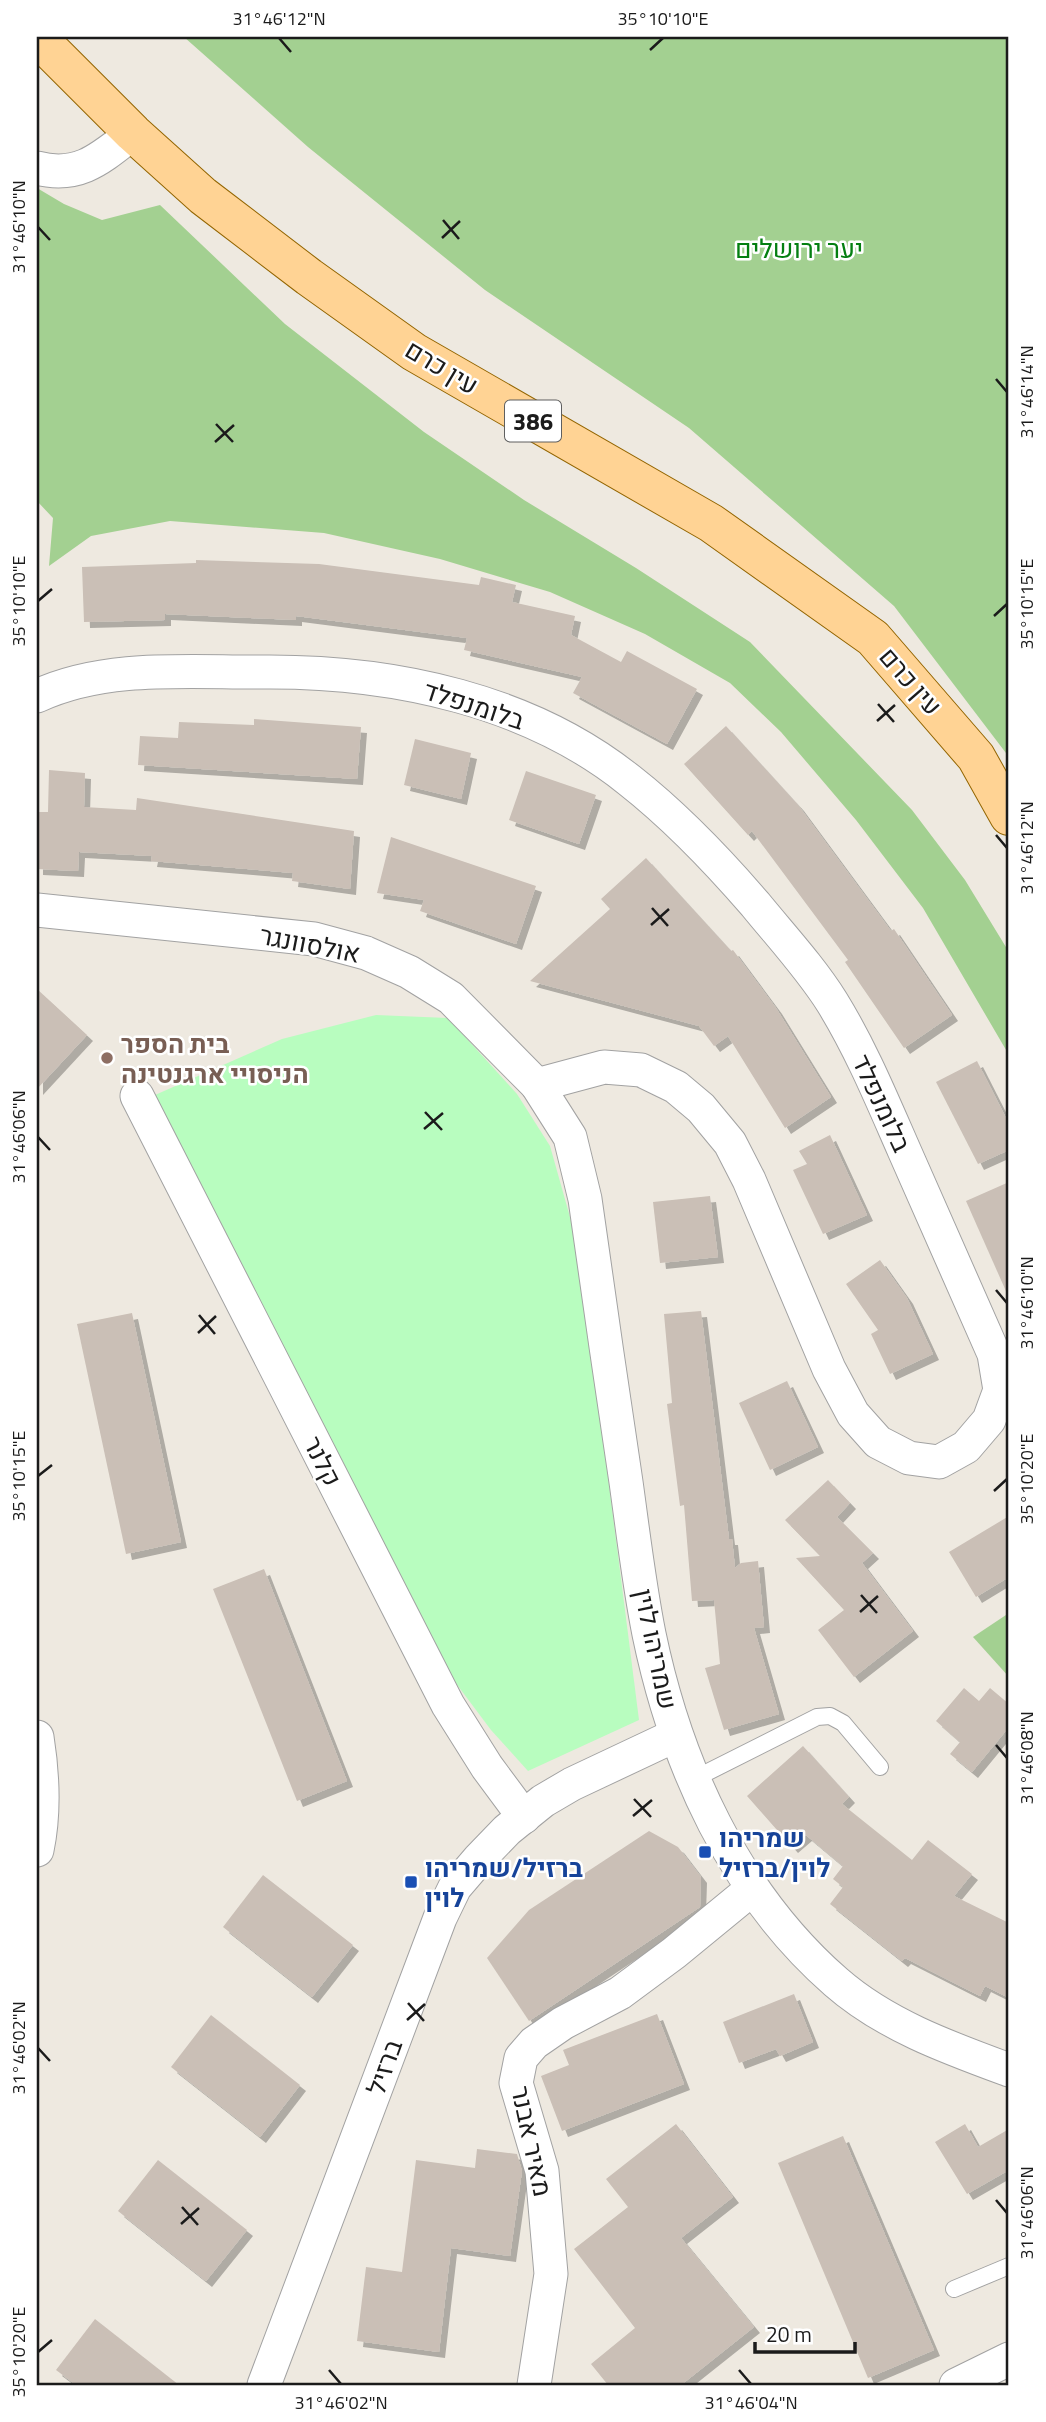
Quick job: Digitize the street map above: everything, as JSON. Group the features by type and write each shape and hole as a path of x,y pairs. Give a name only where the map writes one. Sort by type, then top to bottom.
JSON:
{"main road":[{"name":"עין כרם","path":"37,37 133,133 203,196 414,352 711,523 873,638 976,757 1009,816"}],"street":[{"path":"37,168 56,173 75,170 93,163 133,133"},
{"name":"בלומנפלד","path":"37,696 70,682 155,673 287,672 396,681 454,695 513,714 578,746 628,779 731,877 831,1001 867,1067 994,1354 1000,1391 989,1420 966,1447 939,1462 909,1458 878,1442 853,1414 829,1368 749,1180 730,1143 701,1108 676,1087 641,1070 604,1067 537,1085"},
{"name":"אולסוונגר","path":"37,910 314,939 366,953 409,972 451,998 537,1085"},
{"name":"שמריהו לוין","path":"537,1085 570,1137 585,1199 649,1632 676,1735 724,1844 752,1889 788,1936 846,1990 894,2021 949,2048 1009,2070"},
{"name":"קלנר","path":"137,1096 448,1704 487,1767 524,1817"},
{"name":"ברזיל","path":"264,2385 440,1918 455,1888 507,1830 543,1801 572,1784 676,1735"},
{"path":"37,1737 43,1778 37,1850"},
{"name":"מאיר אבנר","path":"534,2385 551,2274 542,2171 516,2082 521,2058 534,2043 563,2023 620,1993 752,1889"},
{"path":"956,2385 1009,2359"}],"lane":[{"path":"694,1779 817,1717 830,1716 844,1723 880,1767"},
{"path":"954,2289 1009,2266"}],"green space":[{"name":"יער ירושלים","path":"184,37 1009,37 1009,757 894,606 689,428 485,290 308,147"},
{"path":"37,188 64,204 102,220 160,205 285,324 424,432 524,500 750,642 912,810 965,880 1009,952 1009,1055 923,908 856,820 781,732 730,683 645,634 550,592 440,559 324,533 170,521 91,536 49,566 53,518 37,501"},
{"path":"376,1015 448,1018 517,1094 550,1146 579,1249 639,1720 528,1771 491,1730 455,1682 155,1095 282,1039"},
{"path":"1009,1613 1009,1677 973,1637"}],"building":[{"path":"196,560 319,564 479,585 481,577 516,585 512,602 575,616 571,635 621,662 627,651 697,689 667,744 573,693 582,677 464,650 467,638 296,616 296,620 165,614 165,620 84,622 82,567 196,563"},
{"path":"254,719 361,727 357,779 138,765 140,736 178,738 179,722 254,725"},
{"path":"726,726 798,805 891,931 894,929 952,1015 904,1048 845,962 848,960 752,831 748,835 684,764"},
{"path":"415,739 471,753 461,799 404,785"},
{"path":"49,770 85,773 84,807 136,810 137,798 354,831 350,889 292,881 293,873 151,861 152,856 79,852 78,871 37,869 37,812 48,812"},
{"path":"526,771 596,795 579,844 509,820"},
{"path":"391,837 536,886 516,944 420,911 424,900 377,893"},
{"path":"646,858 731,951 733,950 776,1008 831,1097 785,1128 728,1036 714,1046 699,1026 530,981 610,909 601,899"},
{"path":"37,989 87,1035 37,1089"},
{"path":"977,1061 1009,1124 1009,1150 978,1164 936,1082"},
{"path":"830,1135 867,1215 823,1234 793,1170 807,1164 799,1151"},
{"path":"1009,1182 1009,1298 966,1201"},
{"path":"710,1196 718,1257 660,1263 653,1202"},
{"path":"880,1260 907,1298 933,1354 890,1374 871,1334 878,1330 846,1284"},
{"path":"701,1311 729,1539 732,1539 735,1568 741,1563 758,1561 764,1627 754,1628 779,1714 724,1730 705,1668 720,1664 714,1600 692,1601 684,1505 680,1506 667,1404 672,1403 664,1314"},
{"path":"132,1313 181,1542 126,1554 77,1324"},
{"path":"787,1381 818,1447 770,1470 739,1403"},
{"path":"828,1480 850,1503 837,1517 873,1553 862,1563 913,1631 854,1677 818,1630 844,1610 796,1558 820,1556 785,1520"},
{"path":"1009,1516 1009,1577 976,1597 949,1552"},
{"path":"264,1569 347,1781 297,1801 213,1589"},
{"path":"964,1688 979,1701 990,1688 1009,1704 1009,1727 972,1772 950,1754 960,1742 936,1721"},
{"path":"803,1746 849,1797 842,1804 912,1860 928,1840 972,1874 954,1896 1009,1923 1009,1998 985,1986 980,1996 905,1958 902,1961 830,1904 843,1887 833,1879 843,1866 806,1835 792,1847 747,1796"},
{"path":"649,1831 678,1847 701,1877 700,1907 529,2021 487,1958 529,1910"},
{"path":"263,1875 353,1945 312,1997 223,1927"},
{"path":"794,1994 813,2042 780,2056 776,2049 739,2063 723,2022"},
{"path":"657,2014 684,2084 562,2131 541,2076 569,2065 563,2050"},
{"path":"211,2015 300,2085 260,2137 171,2067"},
{"path":"676,2124 733,2197 681,2238 754,2327 681,2385 608,2385 591,2364 635,2328 574,2249 628,2207 606,2179"},
{"path":"965,2124 978,2147 1009,2129 1009,2170 967,2194 935,2142"},
{"path":"843,2136 934,2350 868,2378 778,2163"},
{"path":"477,2149 517,2154 522,2171 510,2256 451,2248 439,2352 357,2341 366,2267 402,2272 416,2160 475,2168"},
{"path":"158,2160 247,2230 206,2281 118,2211"},
{"path":"95,2319 179,2385 76,2385 56,2370"}],"place":[{"name":"בית הספר הניסויי ארגנטינה","path":"107,1058"},
{"name":"שמריהו לוין/ברזיל","path":"705,1852"},
{"name":"ברזיל/שמריהו לוין","path":"411,1882"}]}
